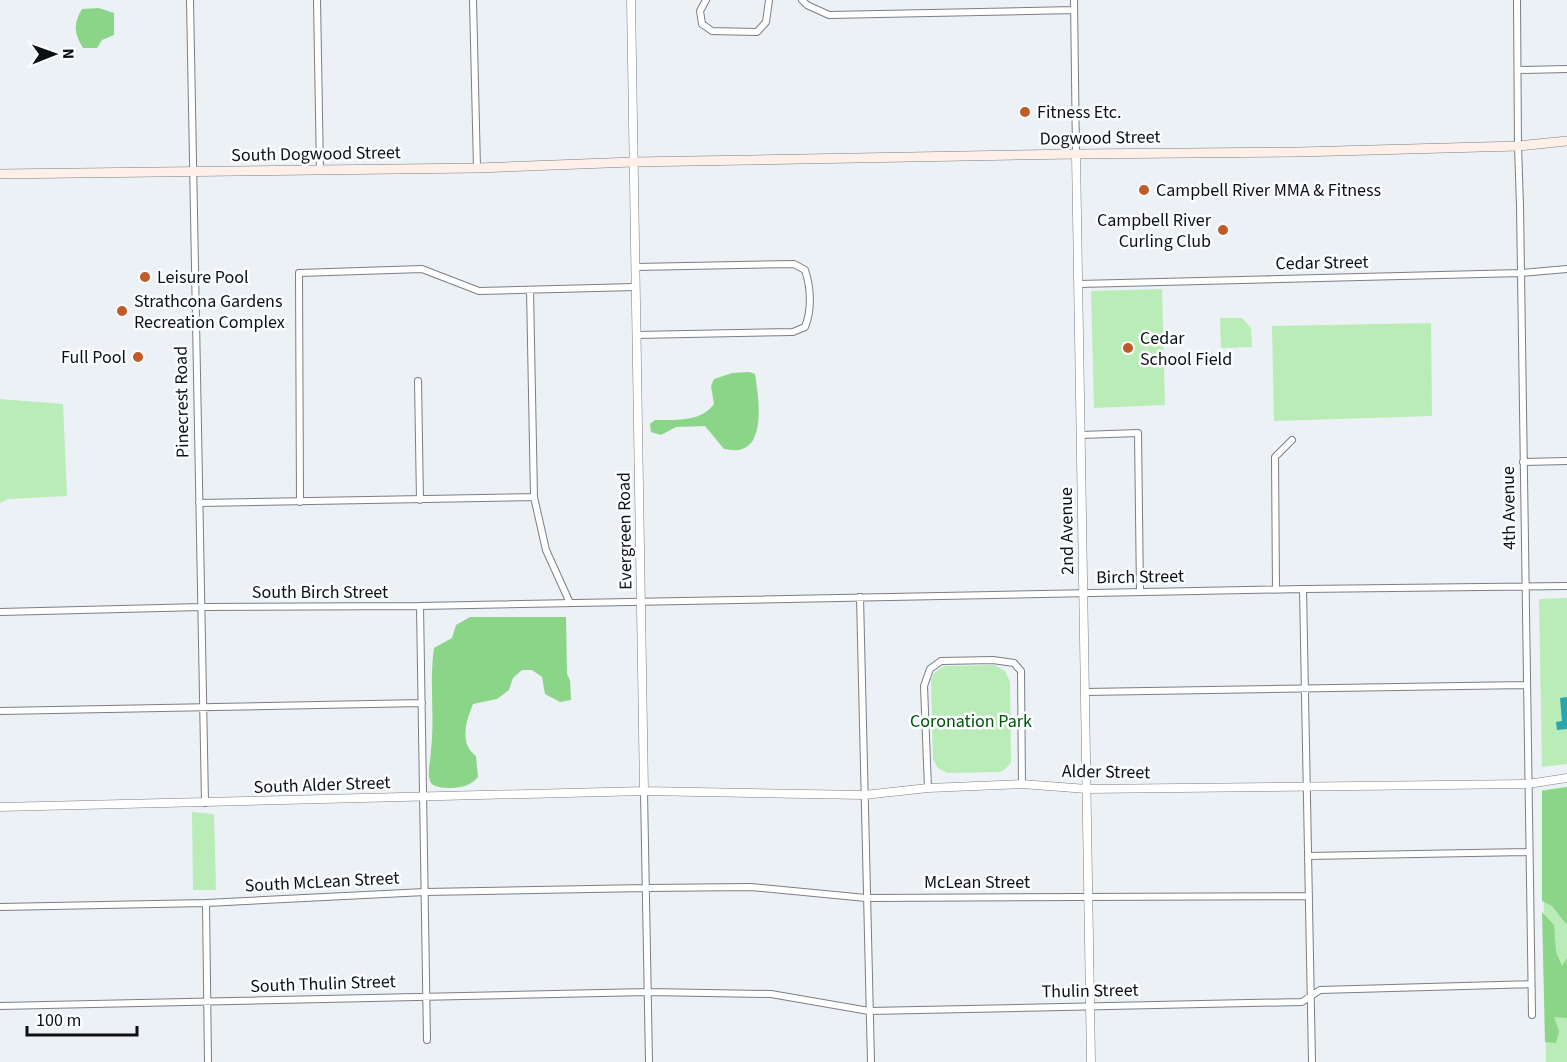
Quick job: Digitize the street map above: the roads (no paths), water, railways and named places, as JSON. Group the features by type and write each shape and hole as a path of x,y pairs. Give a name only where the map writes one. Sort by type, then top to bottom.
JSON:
{"main road":[{"name":"Dogwood Street","path":"633,162 1299,152 1518,146 1567,141"},
{"name":"South Dogwood Street","path":"0,174 320,171 633,162"}],"street":[{"name":"Pinecrest Road","path":"190,0 205,803"},
{"path":"317,0 320,171"},
{"path":"473,0 477,168"},
{"name":"Evergreen Road","path":"631,0 649,1062"},
{"path":"706,0 700,11 702,24 712,31 757,32 766,22 769,0"},
{"path":"802,0 807,5 829,15 1074,10"},
{"name":"2nd Avenue","path":"1074,0 1091,1062"},
{"name":"4th Avenue","path":"1517,0 1532,1015"},
{"path":"1518,70 1567,69"},
{"path":"635,267 794,264 805,270 808,280 809,309 805,327 793,332 636,335"},
{"path":"300,502 299,273 422,269 479,291 635,287"},
{"name":"Cedar Street","path":"1078,284 1521,273 1567,269"},
{"path":"530,290 534,497 546,550 570,603"},
{"path":"418,381 420,500"},
{"path":"1081,435 1138,433 1140,592"},
{"path":"1276,589 1275,457 1292,440"},
{"path":"1523,462 1567,461"},
{"path":"199,503 534,497"},
{"name":"Birch Street","path":"641,602 1276,589 1567,586"},
{"path":"1303,589 1312,1062"},
{"path":"860,597 871,1062"},
{"name":"South Birch Street","path":"0,612 202,607 641,602"},
{"path":"420,606 427,1040"},
{"path":"928,788 924,686 930,669 941,661 993,660 1014,663 1021,671 1023,784"},
{"path":"1085,692 1527,685"},
{"path":"0,711 422,703"},
{"name":"Alder Street","path":"644,791 864,795 928,788 1023,784 1087,789 1528,784 1567,778"},
{"name":"South Alder Street","path":"0,807 644,791"},
{"path":"1308,856 1529,852"},
{"name":"McLean Street","path":"646,888 751,887 866,898 1308,896"},
{"name":"South McLean Street","path":"0,907 206,903 425,892 646,888"},
{"path":"206,903 208,1062"},
{"name":"Thulin Street","path":"648,992 771,994 869,1011 1302,1002 1320,990 1531,984"},
{"name":"South Thulin Street","path":"0,1006 648,992"}],"water":[{"path":"1567,697 1567,729 1557,730 1556,722 1562,721 1560,698"}],"place":[{"name":"Fitness Etc.","path":"1025,112"},
{"name":"Campbell River MMA & Fitness","path":"1144,190"},
{"name":"Campbell River Curling Club","path":"1223,230"},
{"name":"Leisure Pool","path":"145,277"},
{"name":"Strathcona Gardens Recreation Complex","path":"122,311"},
{"name":"Cedar School Field","path":"1128,348"},
{"name":"Full Pool","path":"138,357"}],"park label":[{"name":"Coronation Park","path":"971,721"}]}
